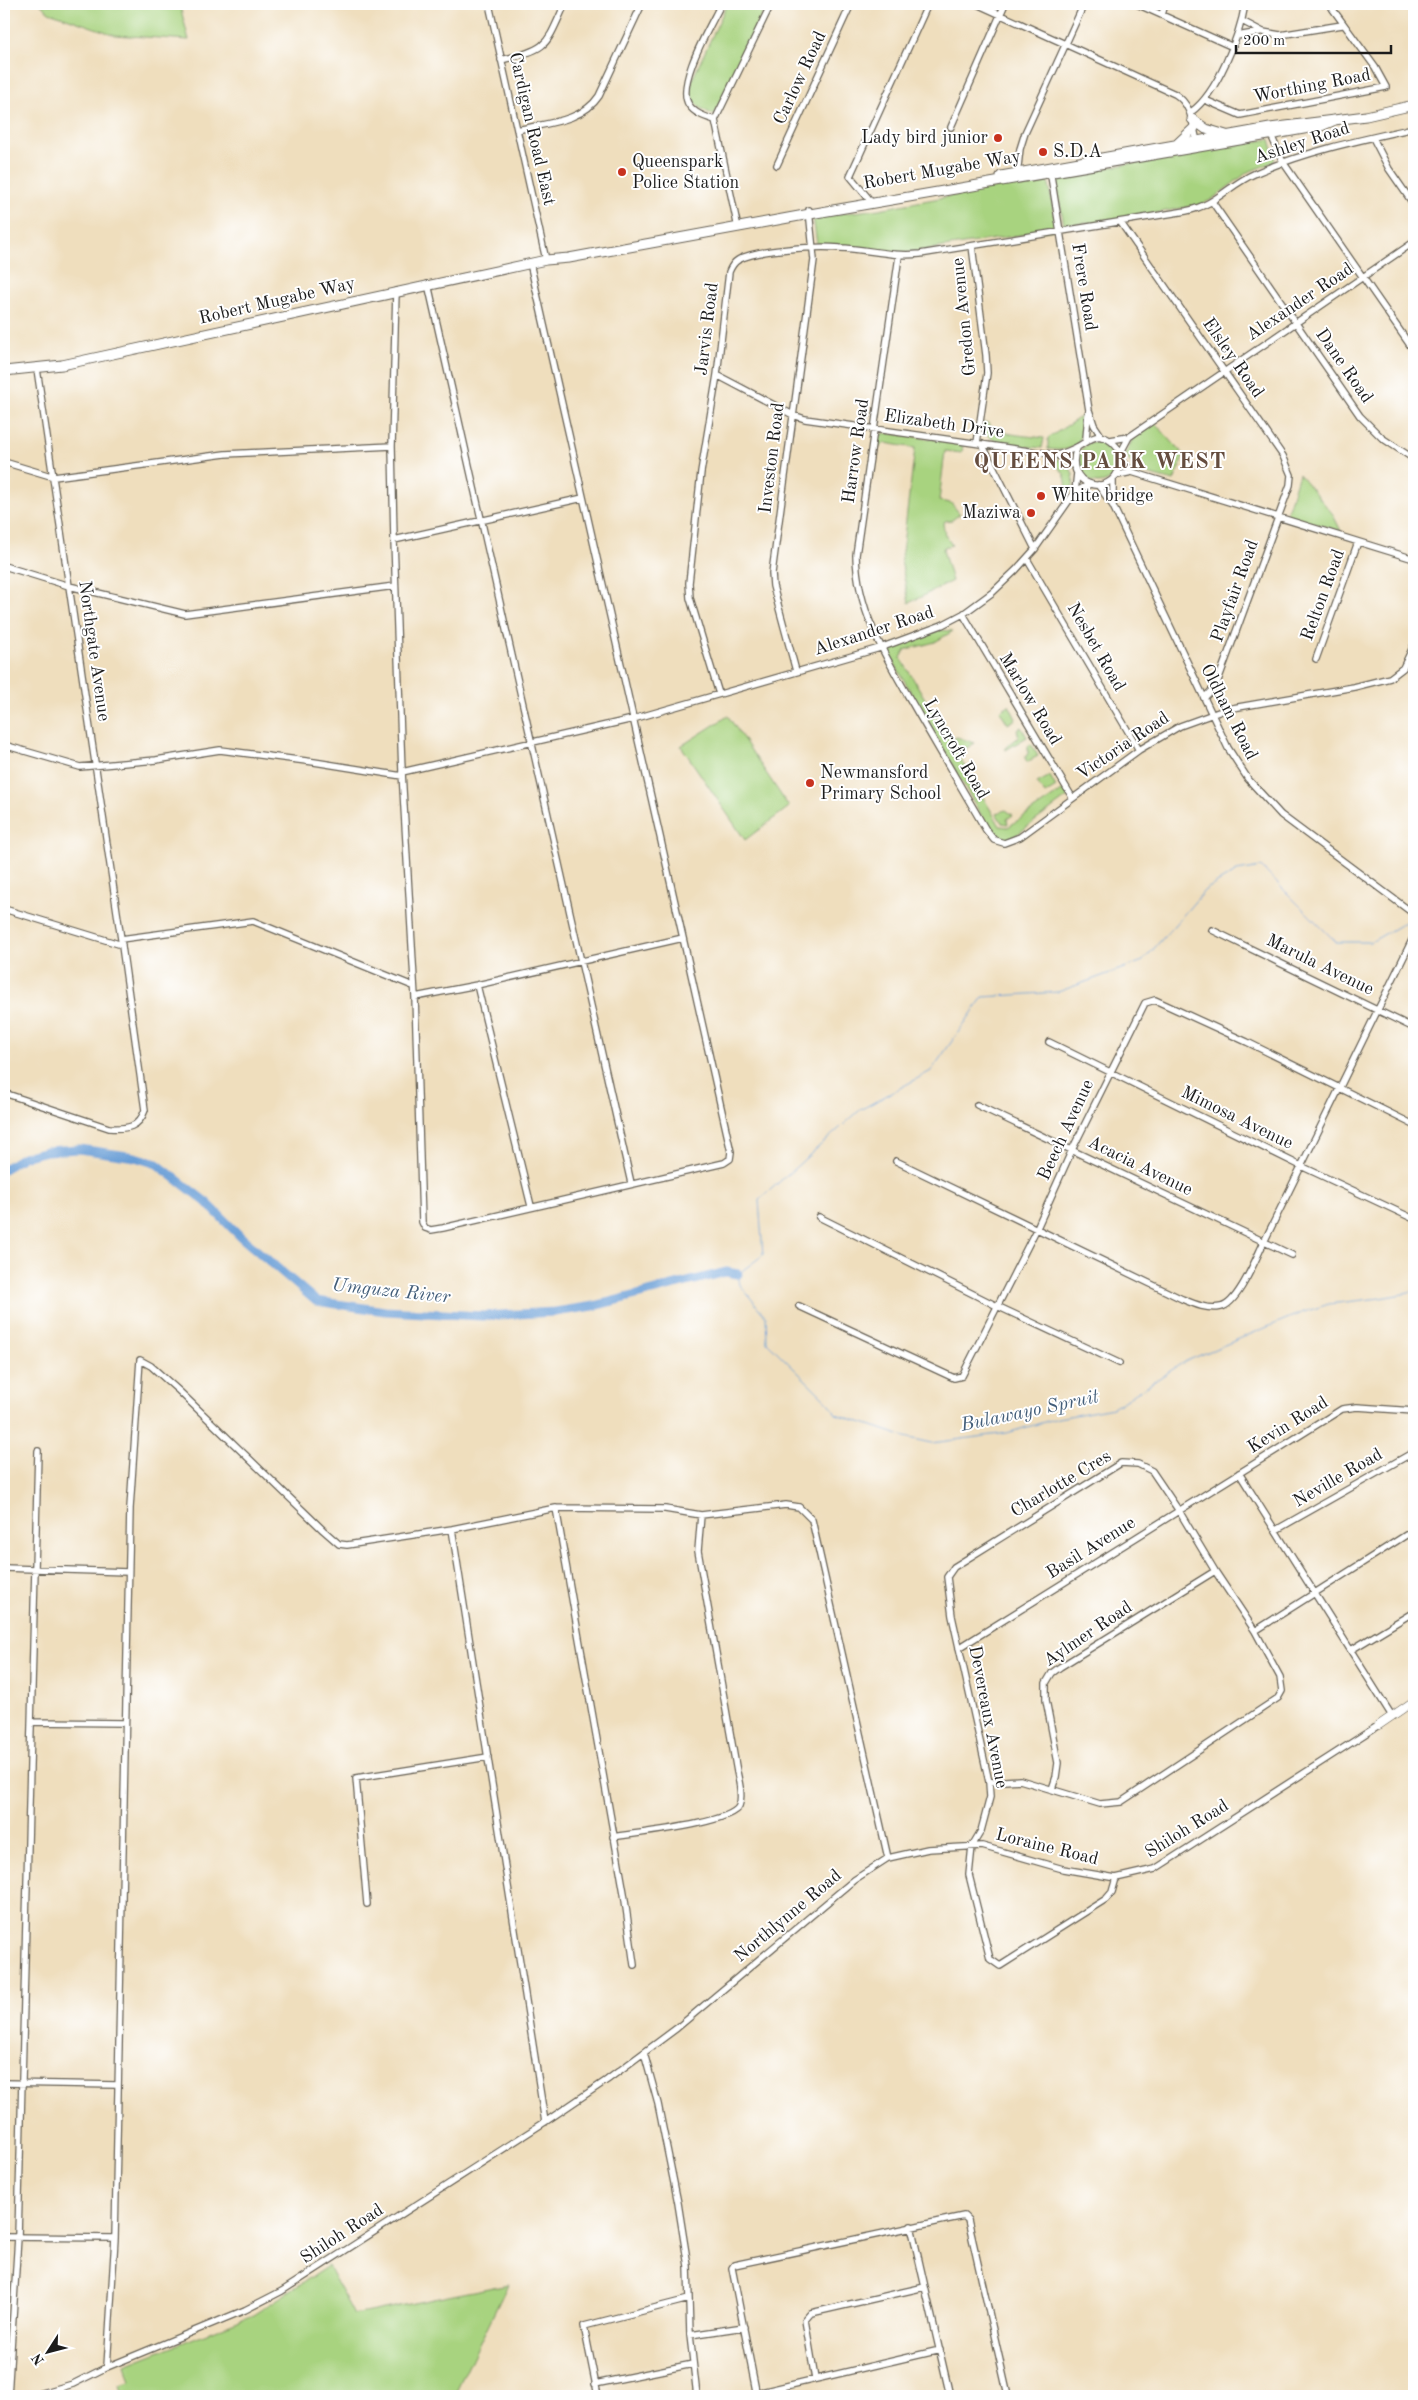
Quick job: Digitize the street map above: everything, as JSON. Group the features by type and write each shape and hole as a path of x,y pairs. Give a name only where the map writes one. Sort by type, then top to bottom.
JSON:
{"main road":[{"name":"Robert Mugabe Way","path":"1176,149 1197,141 1228,135 1320,120 1335,120 1414,105"},
{"path":"1176,149 1192,120 1206,128 1228,135"},
{"name":"Robert Mugabe Way","path":"4,371 37,369 79,362 590,249 1176,149 1214,145 1321,126 1335,120"},
{"name":"Robert Mugabe Way","path":"809,212 868,199 1017,177"}],"street":[{"name":"Cardigan Road East","path":"489,4 546,260"},
{"path":"501,60 531,52 544,46 565,4"},
{"path":"517,130 574,116 589,108 599,96 642,4"},
{"path":"715,120 694,111 686,100 685,92 688,75 721,4"},
{"path":"737,225 715,120 771,4"},
{"name":"Carlow Road","path":"777,165 851,4"},
{"path":"868,199 850,176 928,4"},
{"path":"977,4 1175,94 1186,104 1197,141 1214,145"},
{"path":"950,127 1005,4"},
{"path":"1017,177 1020,149 1025,132 1084,4"},
{"path":"1137,4 1233,47"},
{"path":"1162,15 1165,4"},
{"path":"1192,120 1205,100 1233,47 1242,21 1245,4"},
{"name":"Worthing Road","path":"1205,100 1240,114 1386,87 1375,67 1342,25 1329,4"},
{"path":"1242,21 1262,32"},
{"path":"1237,36 1262,32 1280,35 1342,25"},
{"name":"Ashley Road","path":"1059,230 1121,223 1193,210 1213,203 1244,179 1283,162 1333,146 1414,128"},
{"path":"1271,135 1283,162 1414,351"},
{"path":"1373,138 1389,169 1414,205"},
{"name":"Frere Road","path":"1050,171 1089,410 1094,425 1102,437"},
{"name":"Dane Road","path":"1213,203 1360,416 1382,438 1414,459"},
{"name":"Investon Road","path":"796,671 773,586 772,573 814,247 809,212"},
{"name":"Elsley Road","path":"1121,223 1283,456 1289,469 1290,485 1278,518"},
{"name":"Jarvis Road","path":"719,694 690,598 688,582 700,472 717,375 731,266 745,257 814,247 842,248 899,256 972,246 1059,230"},
{"name":"Alexander Road","path":"1120,454 1129,438 1414,242"},
{"name":"Gredon Avenue","path":"972,246 987,373 980,444"},
{"name":"Harrow Road","path":"880,648 859,590 856,554 899,256"},
{"path":"396,291 392,446 402,774 415,997 423,1226 431,1230 724,1163 731,1156 530,263"},
{"path":"428,284 631,1183"},
{"name":"Northgate Avenue","path":"4,1093 109,1128 128,1128 139,1123 145,1110 37,369"},
{"name":"Elizabeth Drive","path":"717,375 793,415 819,422 1057,455 1074,466"},
{"name":"Frere Road","path":"1086,439 1089,410"},
{"path":"1122,460 1118,474 1113,480 1098,485 1090,484 1077,473 1074,466 1074,456 1077,448 1086,439 1102,437 1110,440 1132,472"},
{"name":"Alexander Road","path":"1110,440 1129,438"},
{"path":"980,444 1035,549"},
{"path":"4,462 54,477 224,454 392,446"},
{"name":"Elizabeth Drive","path":"1057,455 1077,448"},
{"path":"1118,474 1132,472 1414,559"},
{"name":"Alexander Road","path":"1075,492 1077,473"},
{"name":"Oldham Road","path":"1113,480 1113,506"},
{"name":"Alexander Road","path":"402,774 633,719 880,648 914,636 963,614 993,592 1027,559 1075,492 1090,484"},
{"name":"Oldham Road","path":"1098,485 1113,506 1237,764 1281,815 1414,914"},
{"path":"394,540 583,498"},
{"name":"Playfair Road","path":"1204,698 1216,686 1278,518"},
{"name":"Relton Road","path":"1316,659 1358,542"},
{"name":"Nesbet Road","path":"1027,559 1139,750"},
{"path":"4,566 69,586 185,614 396,586"},
{"name":"Marlow Road","path":"963,614 1072,797"},
{"name":"Victoria Road","path":"1020,838 1072,797 1102,778 1139,750 1180,726 1227,709 1354,687 1390,678 1403,668 1414,645"},
{"name":"Lyncroft Road","path":"880,648 990,836 1004,843 1020,838"},
{"path":"4,745 64,764 95,766 220,750 402,774"},
{"path":"4,909 121,942 253,921 413,986"},
{"name":"Marula Avenue","path":"1212,930 1414,1028"},
{"path":"896,1161 1182,1299 1200,1306 1219,1308 1231,1302 1264,1242 1414,936"},
{"path":"415,997 477,985 683,938"},
{"path":"477,985 531,1206"},
{"name":"Beech Avenue","path":"798,1306 954,1378 962,1376 1036,1230 1072,1150 1145,1004 1155,1000 1414,1125"},
{"name":"Mimosa Avenue","path":"1049,1042 1301,1166 1414,1219"},
{"name":"Acacia Avenue","path":"977,1105 1292,1254"},
{"path":"819,1217 997,1306 1119,1363"},
{"path":"107,2367 115,2238 130,1508 140,1360 151,1366 322,1530 340,1544 347,1545 452,1529 556,1508 665,1509 701,1515 786,1505 799,1507 812,1520 888,1858"},
{"name":"Kevin Road","path":"1239,1473 1342,1409 1357,1407 1414,1411"},
{"path":"8,2396 18,2238 38,1451"},
{"name":"Neville Road","path":"1276,1530 1414,1452"},
{"name":"Charlotte Cres","path":"954,1567 1121,1463 1138,1464 1152,1471 1179,1510 1255,1631 1280,1677 1282,1691 1278,1698 1121,1802 1100,1804 1020,1780 989,1782"},
{"path":"1239,1473 1392,1716"},
{"name":"Basil Avenue","path":"959,1648 1239,1473"},
{"path":"556,1508 634,1965"},
{"path":"613,1837 718,1819 736,1811 740,1804 737,1772 698,1551 701,1515"},
{"path":"452,1529 545,2122"},
{"path":"1255,1631 1414,1530"},
{"name":"Devereaux Avenue","path":"954,1567 946,1581 989,1782 990,1797 982,1831 972,1846 969,1875 990,1960 1000,1966 1106,1899 1112,1892 1116,1878"},
{"path":"4,1568 128,1572"},
{"name":"Aylmer Road","path":"1052,1789 1058,1763 1045,1693 1047,1679 1060,1667 1215,1570"},
{"path":"1351,1650 1414,1612"},
{"path":"1379,1725 1414,1701"},
{"path":"32,1722 126,1723"},
{"name":"Shiloh Road","path":"1116,1878 1155,1869 1379,1725"},
{"path":"367,1904 359,1836 356,1778 488,1756"},
{"name":"Northlynne Road","path":"644,2053 677,2028 854,1880 888,1858 928,1850 972,1846"},
{"name":"Loraine Road","path":"972,1846 994,1849 1063,1869 1116,1878"},
{"path":"644,2053 658,2104 678,2203 688,2266 690,2335 697,2396"},
{"name":"Shiloh Road","path":"32,2396 73,2384 107,2367 264,2301 545,2122 644,2053"},
{"path":"4,2083 117,2085"},
{"path":"940,2350 815,2379 757,2395 732,2268 736,2264 964,2216 968,2220 1008,2396"},
{"path":"911,2226 950,2396"},
{"path":"4,2237 115,2238"},
{"path":"815,2379 805,2320 811,2313 925,2287"},
{"path":"598,2396 584,2326 689,2299"},
{"path":"690,2335 744,2327"},
{"path":"595,2384 693,2364"}],"green space":[{"path":"40,4 176,4 181,10 189,40 115,35 49,12"},
{"path":"727,4 767,4 714,115 698,106 693,98 691,87 692,80"},
{"path":"1270,139 1275,157 1274,162 1248,172 1211,200 1202,204 1121,220 1064,225 1056,182 1060,176"},
{"path":"1045,179 1049,184 1056,227 1053,230 899,254 843,245 817,244 813,217 879,209"},
{"path":"1085,414 1080,438 1073,447 1058,450 1048,449 1048,438"},
{"path":"983,423 988,423 991,427 1004,432 1044,438 1042,448 1016,446 997,441 989,437 984,431"},
{"path":"1155,423 1184,455 1174,481 1139,470 1129,460 1126,453 1133,438"},
{"path":"885,433 963,443 962,453 945,451 939,501 951,503 960,514 952,520 945,521 943,524 945,535 952,545 944,547 943,550 952,581 909,603 901,560 915,448 885,443 879,448 875,447 877,437"},
{"path":"1098,441 1113,447 1119,462 1113,477 1098,483 1083,477 1077,462 1083,447"},
{"path":"1047,457 1062,461 1071,470 1074,482 1068,496 1066,496 1064,474 1057,466 1046,461"},
{"path":"1299,474 1332,513 1341,531 1286,515"},
{"path":"940,630 953,631 935,642 905,650 901,658 1000,826 1008,827 1065,789 1069,796 1012,838 1003,840 989,829 889,654 892,647"},
{"path":"1009,705 1016,719 1008,724 1000,711"},
{"path":"728,716 789,807 745,840 681,746"},
{"path":"1021,727 1027,737 1006,750 1005,748 1019,737 1017,730"},
{"path":"957,737 975,743 960,752 953,739"},
{"path":"1031,744 1038,756 1027,762 1025,758 1028,753 1028,746"},
{"path":"1050,776 1056,787 1045,794 1037,783"},
{"path":"1006,810 1013,815 1007,819 1008,824 1002,823 996,813"},
{"path":"328,2266 354,2315 508,2284 454,2396 123,2396 120,2385 130,2382 125,2365 253,2315"}],"waterway":[{"name":"Bulawayo Spruit","path":"1414,917 1371,942 1336,942 1261,867 1237,871 1205,890 1143,961 1058,992 983,997 931,1071 860,1110 759,1200 763,1255 738,1274 740,1285 766,1317 767,1342 830,1404 836,1414 905,1437 932,1443 1007,1433 1058,1418 1113,1408 1184,1362 1301,1313 1329,1304 1380,1298 1409,1293 1414,1290"},
{"name":"Umguza River","path":"4,1169 23,1157 47,1151 79,1149 135,1157 157,1164 206,1202 241,1237 316,1301 385,1311 482,1316 555,1312 594,1306 726,1272 738,1274"}],"place":[{"name":"Lady bird junior","path":"998,138"},
{"name":"S.D.A","path":"1043,152"},
{"name":"Queenspark Police Station","path":"622,172"},
{"name":"White bridge","path":"1041,496"},
{"name":"Maziwa","path":"1031,513"},
{"name":"Newmansford Primary School","path":"810,783"}],"district":[{"name":"QUEENS PARK WEST","path":"1100,462"}]}
